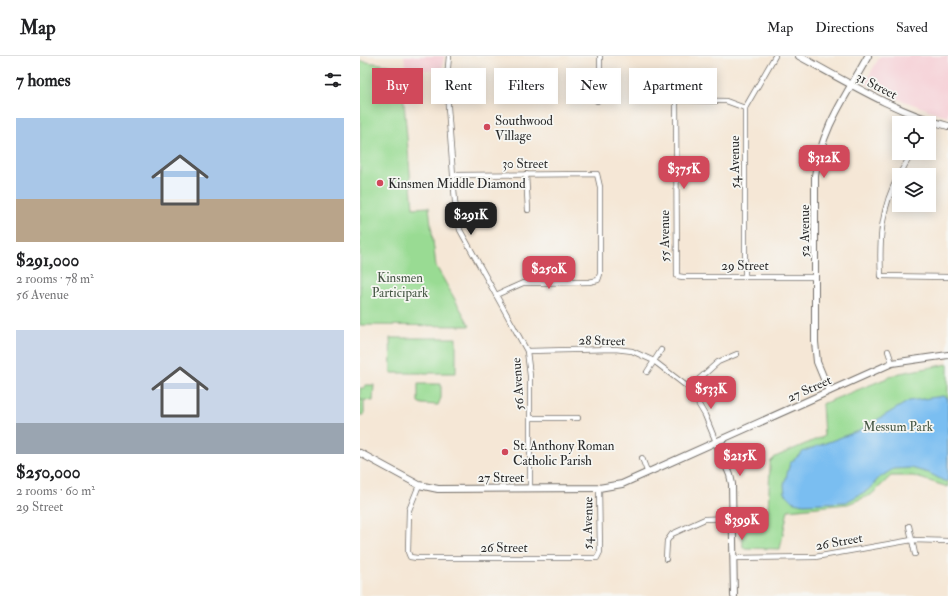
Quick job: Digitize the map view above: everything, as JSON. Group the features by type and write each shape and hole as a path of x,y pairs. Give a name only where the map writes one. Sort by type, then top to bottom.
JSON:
{"street":[{"name":"56 Avenue","path":"449,56 447,79 455,202 460,230 527,351 530,376 530,488"},
{"path":"600,56 600,68"},
{"name":"54 Avenue","path":"745,276 745,108 775,56"},
{"name":"31 Street","path":"799,56 852,85 915,116"},
{"name":"52 Avenue","path":"829,392 817,362 815,342 815,191 820,150 830,123 868,56"},
{"name":"55 Avenue","path":"676,276 676,100 726,101 745,108"},
{"name":"31 Street","path":"936,123 948,126"},
{"path":"526,174 528,210"},
{"name":"30 Street","path":"454,175 597,174 600,186 600,274 598,280 589,282 523,283 496,295"},
{"path":"892,190 884,208 880,243 881,276 948,277"},
{"name":"29 Street","path":"676,276 683,278 745,276 815,277"},
{"name":"28 Street","path":"527,351 615,349 632,351 654,361 689,388"},
{"path":"647,372 661,350"},
{"path":"888,351 892,363"},
{"path":"734,596 732,518 733,492 730,475 705,415 689,388 718,362 737,354"},
{"name":"27 Street","path":"360,453 419,485 438,489 599,488 622,484 647,471 716,442 892,363 948,355"},
{"path":"530,418 578,418"},
{"path":"642,458 647,471"},
{"name":"26 Street","path":"419,485 409,510 408,552 410,557 597,558"},
{"name":"54 Avenue","path":"597,558 600,552 599,488"},
{"path":"666,558 667,541 672,534 705,519 732,518"},
{"path":"909,526 914,554"},
{"name":"26 Street","path":"734,558 815,557 912,540 948,540"}],"shaded area":[{"path":"404,56 444,56 442,68 431,68 431,70 423,69 423,68 406,67"},
{"path":"880,56 948,56 948,117 893,97 865,83"}],"green space":[{"name":"Kinsmen Participark","path":"360,61 401,67 372,68 372,104 404,104 413,208 429,207 436,266 470,326 360,325"},
{"path":"390,338 456,338 456,373 391,373"},
{"name":"Messum Park","path":"948,364 948,487 913,476 891,476 871,495 848,504 788,510 780,549 743,548 741,513 768,511 770,462 775,457 824,436 822,404 900,373"},
{"path":"418,384 441,384 441,398 438,405 422,404 418,402"},
{"path":"365,385 374,385 373,401 364,400 364,415 360,415 360,400 363,400 360,399 360,388 365,388"}],"water":[{"path":"943,396 948,398 948,481 944,481 929,473 911,468 893,469 879,478 868,490 846,502 804,504 794,502 785,493 784,485 790,463 804,451 858,431 909,401"}],"place":[{"name":"Southwood Village","path":"487,127"},
{"name":"Kinsmen Middle Diamond","path":"380,183"},
{"name":"St. Anthony Roman Catholic Parish","path":"505,452"}]}
